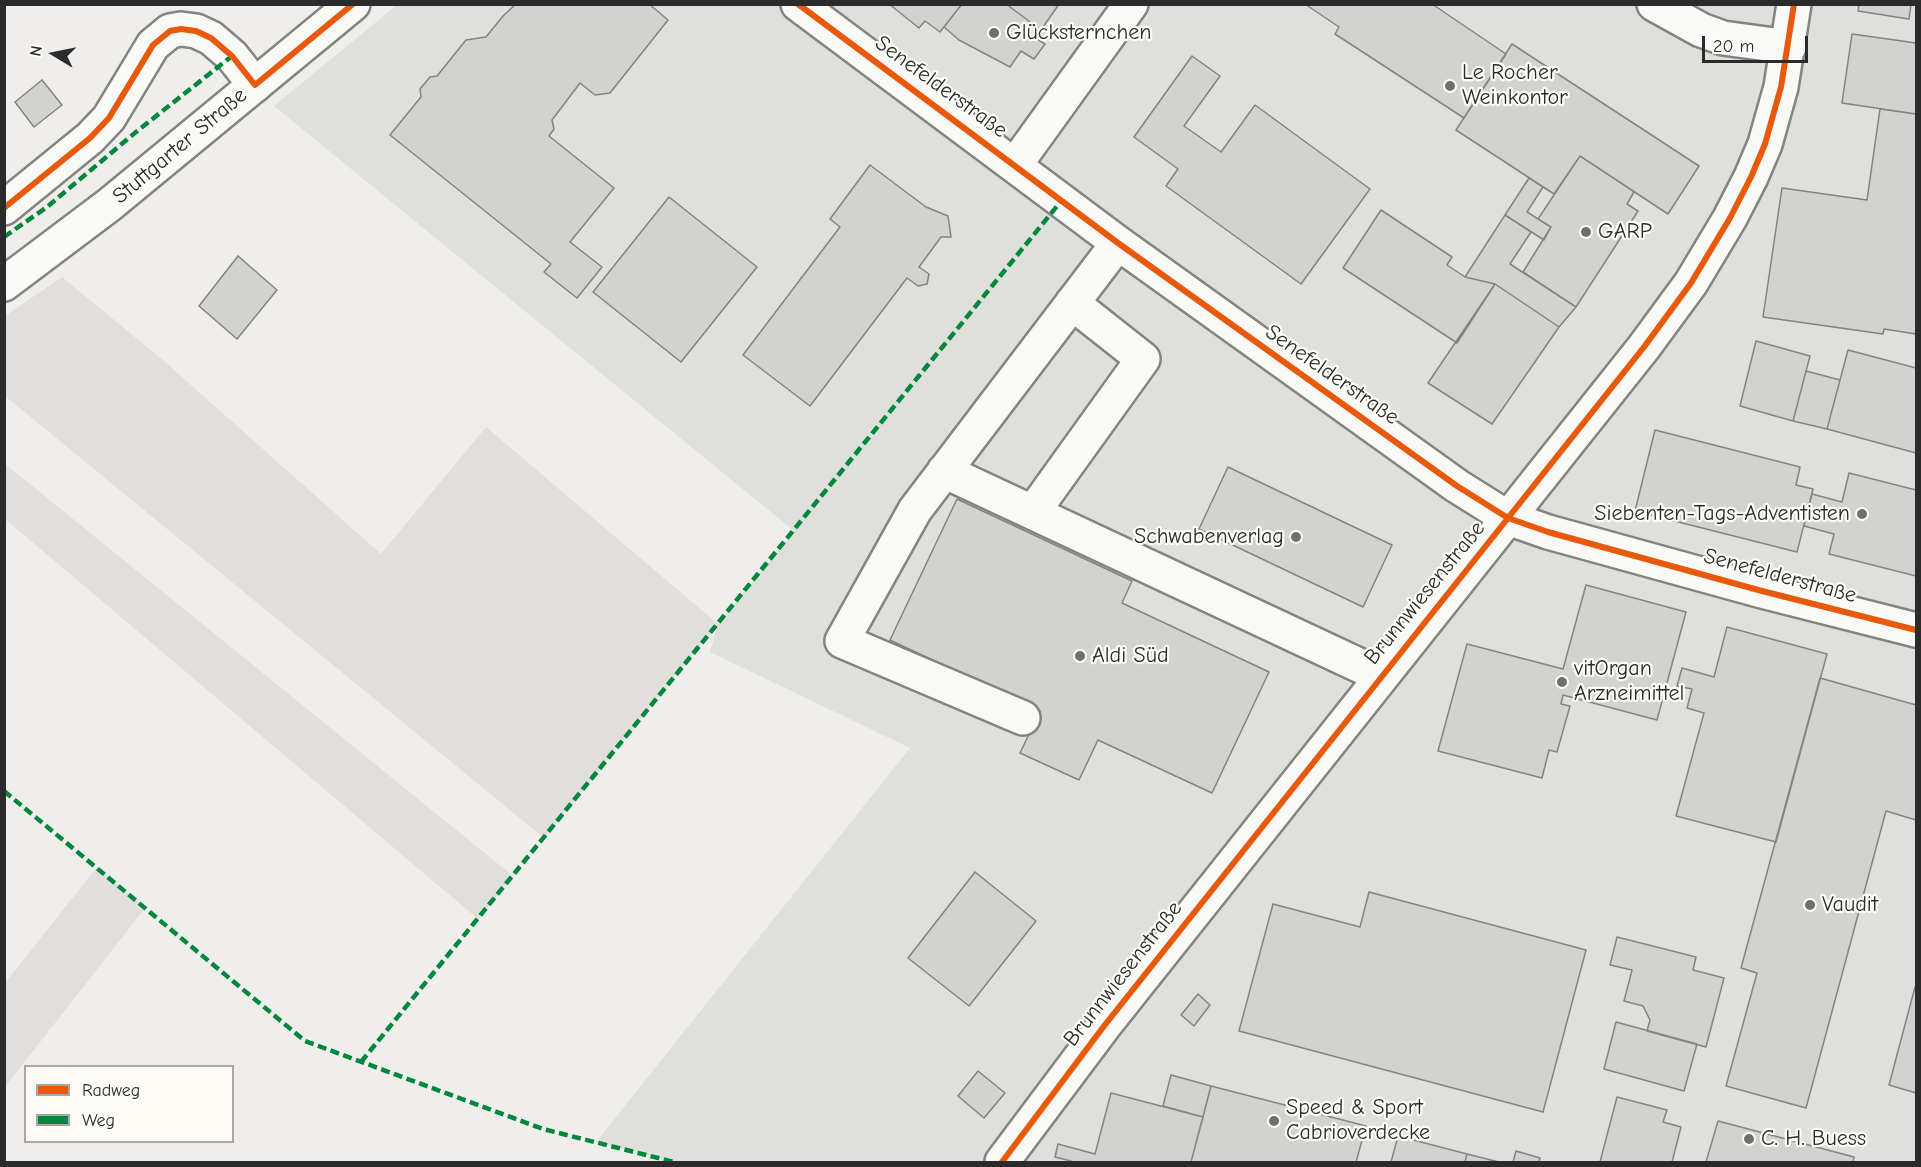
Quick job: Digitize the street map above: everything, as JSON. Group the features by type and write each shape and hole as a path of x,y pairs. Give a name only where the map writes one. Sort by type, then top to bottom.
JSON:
{"street":[{"name":"Stuttgarter Straße","path":"4,284 109,205 353,4"},
{"name":"Senefelderstraße","path":"798,4 1118,243 1448,479 1508,518 1582,542 1917,630"},
{"path":"1015,165 1131,4"},
{"path":"1654,4 1701,30 1723,38 1789,47"},
{"name":"Brunnwiesenstraße","path":"1002,1162 1104,1026 1644,347 1691,283 1730,218 1751,177 1764,144 1781,87 1794,4"},
{"path":"4,208 90,138 109,118 153,45 170,32 181,29 196,31 211,38 232,56 255,84"},
{"path":"1023,718 842,641 915,510 1118,243"},
{"path":"1033,512 1143,359 1072,303"},
{"path":"944,471 1382,676"}],"shaded area":[{"path":"397,5 1916,5 1916,1162 675,1162 596,1142 910,748 710,652 718,624 794,531 274,106"},
{"path":"62,277 164,361 381,554 486,427 718,624 544,838 5,396 5,316"},
{"path":"4,463 513,876 478,919 5,519"},
{"path":"97,867 145,908 5,1087 5,983"}],"building":[{"path":"516,4 649,4 668,20 610,93 595,95 580,83 552,120 554,129 549,136 614,188 570,242 602,267 577,298 544,272 551,264 390,135 421,97 420,89 430,77 437,76 466,40 486,37"},
{"path":"889,4 962,4 940,32 925,21 919,28"},
{"name":"Glücksternchen","path":"962,4 1006,4 1041,30 1034,37 1045,44 1034,59 1021,51 1010,67 959,40 944,27"},
{"path":"1006,4 1059,4 1041,30"},
{"name":"Le Rocher Weinkontor","path":"1305,4 1432,4 1506,54 1464,118 1335,34 1339,27"},
{"path":"1859,4 1911,4 1909,19 1858,11"},
{"path":"1852,34 1916,43 1916,114 1842,103"},
{"path":"1512,44 1699,166 1668,214 1580,156 1554,194 1456,130"},
{"path":"1192,56 1220,76 1184,126 1221,152 1255,105 1370,189 1301,284 1166,186 1178,169 1134,137"},
{"path":"42,80 62,105 34,127 15,102"},
{"path":"1880,109 1916,114 1916,334 1884,329 1883,334 1763,317 1782,188 1867,200"},
{"name":"GARP","path":"1580,156 1634,192 1627,204 1638,211 1576,307 1523,272 1551,227 1538,219"},
{"path":"870,165 926,207 948,216 951,237 941,237 919,267 929,274 927,284 918,286 907,278 810,406 743,355 840,227 830,219"},
{"path":"1529,178 1543,187 1527,212 1551,227 1544,240 1505,215"},
{"path":"669,197 757,267 681,362 593,292"},
{"path":"1381,210 1452,257 1447,265 1465,277 1495,284 1457,343 1343,268"},
{"path":"1505,215 1531,232 1510,264 1576,307 1559,327 1495,284 1465,277"},
{"path":"238,256 277,290 237,339 199,306"},
{"path":"1495,284 1559,327 1492,424 1428,383"},
{"path":"1756,341 1810,356 1793,421 1740,406"},
{"path":"1848,350 1916,368 1916,453 1827,429"},
{"path":"1806,371 1840,380 1827,429 1793,421"},
{"path":"1655,430 1800,467 1796,485 1813,489 1797,552 1635,511"},
{"name":"Schwabenverlag","path":"1228,467 1392,545 1363,607 1199,529"},
{"name":"Siebenten-Tags-Adventisten","path":"1849,473 1916,490 1916,576 1829,554 1834,534 1804,526 1812,494 1842,502"},
{"name":"Aldi Süd","path":"957,499 1132,581 1122,603 1269,672 1212,793 1098,740 1079,780 1020,753 1040,711 890,640"},
{"name":"vitOrgan Arzneimittel","path":"1586,585 1686,612 1657,720 1563,695 1561,704 1570,706 1557,752 1549,750 1542,778 1438,751 1467,644 1563,669"},
{"path":"1727,627 1827,654 1776,842 1676,816 1704,713 1687,708 1692,689 1677,686 1682,668 1714,677"},
{"name":"Vaudit","path":"1820,678 1916,705 1916,820 1886,811 1806,1108 1726,1086 1757,973 1741,968"},
{"path":"975,872 1036,921 969,1006 908,958"},
{"path":"1369,892 1586,950 1543,1112 1239,1031 1273,904 1360,927"},
{"path":"1617,937 1696,957 1693,970 1724,978 1706,1047 1647,1031 1650,1020 1643,1006 1624,1001 1632,970 1610,965"},
{"path":"1916,987 1916,1093 1889,1085"},
{"path":"1198,994 1210,1005 1194,1026 1181,1015"},
{"path":"1616,1022 1697,1044 1684,1091 1604,1069"},
{"path":"978,1071 1005,1093 984,1118 958,1096"},
{"path":"1171,1075 1211,1086 1203,1117 1163,1106"},
{"name":"Speed & Sport Cabrioverdecke","path":"1211,1086 1366,1126 1356,1162 1191,1162"},
{"path":"1111,1093 1203,1117 1191,1162 1070,1162 1055,1157 1058,1144 1095,1154"},
{"path":"1617,1097 1667,1110 1663,1122 1681,1127 1672,1162 1600,1162"},
{"name":"C. H. Buess","path":"1718,1121 1854,1157 1853,1162 1706,1162"},
{"path":"1398,1136 1467,1154 1465,1162 1391,1162"},
{"path":"1516,1151 1540,1158 1539,1162 1513,1162"},
{"path":"1467,1154 1499,1162 1465,1162"}],"marked path":[{"path":"4,237 47,207 136,132 232,56"},
{"path":"361,1062 1062,200"},
{"path":"4,791 305,1041 543,1129 674,1162"}],"cycle path":[{"path":"4,208 90,138 109,118 153,45 170,31 181,29 196,31 211,38 232,56 255,85 353,4"},
{"path":"798,4 1118,243 1457,486 1508,518 1548,532 1762,591 1916,630"},
{"path":"1002,1162 1104,1026 1644,347 1691,283 1730,218 1765,144 1781,87 1794,4"}],"place":[{"name":"Glücksternchen","path":"994,33"},
{"name":"Le Rocher Weinkontor","path":"1450,86"},
{"name":"GARP","path":"1586,232"},
{"name":"Siebenten-Tags-Adventisten","path":"1862,514"},
{"name":"Schwabenverlag","path":"1296,537"},
{"name":"Aldi Süd","path":"1080,656"},
{"name":"vitOrgan Arzneimittel","path":"1562,682"},
{"name":"Vaudit","path":"1810,905"},
{"name":"Speed & Sport Cabrioverdecke","path":"1274,1121"},
{"name":"C. H. Buess","path":"1749,1139"}]}
